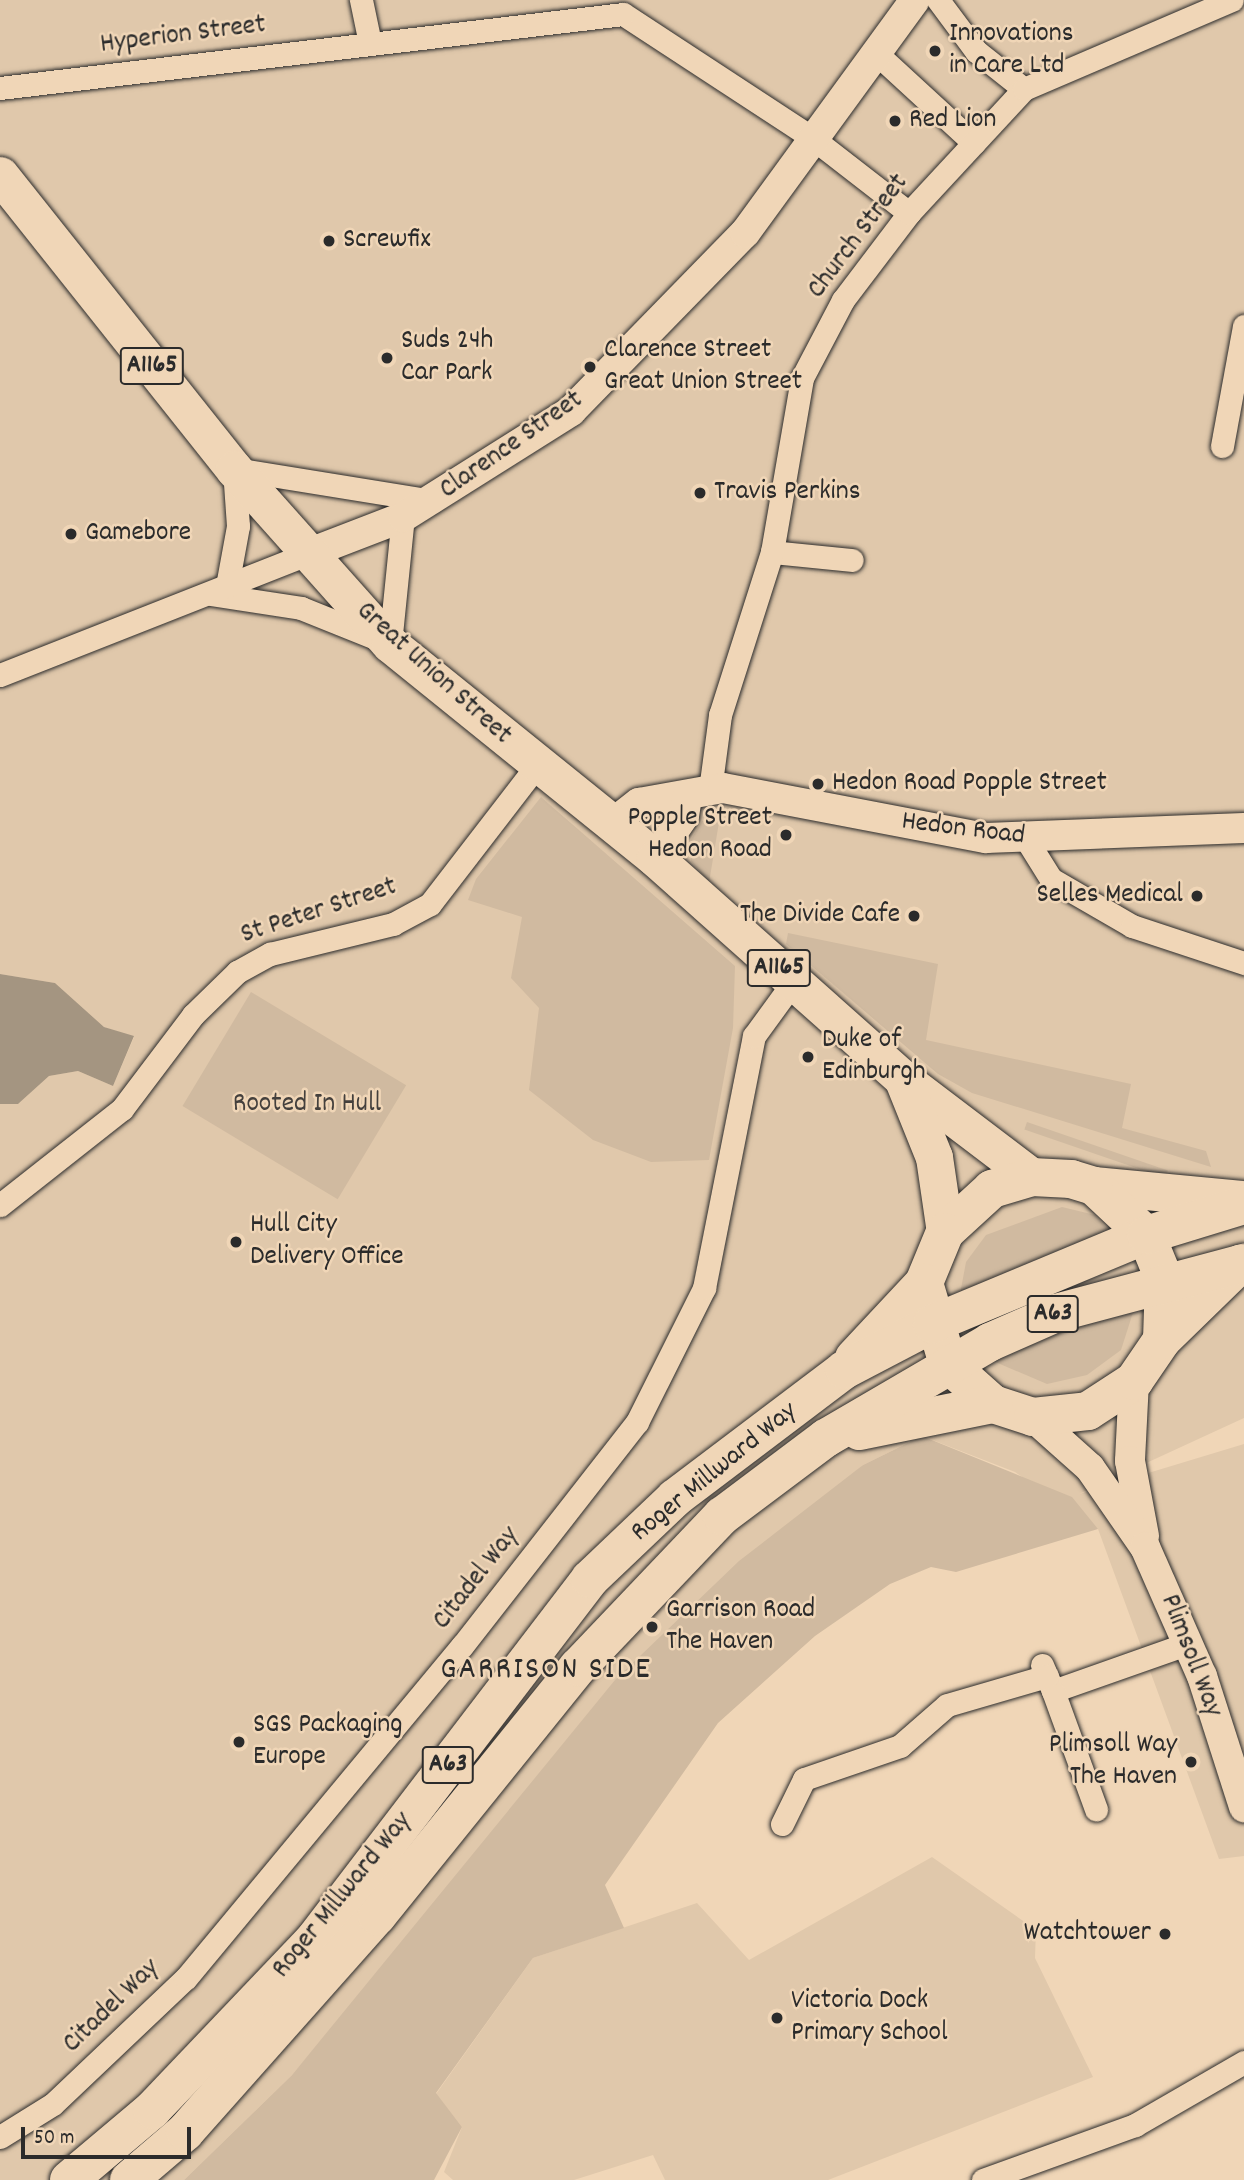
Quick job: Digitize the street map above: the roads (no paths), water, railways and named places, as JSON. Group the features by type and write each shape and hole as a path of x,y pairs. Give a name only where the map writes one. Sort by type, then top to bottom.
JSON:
{"highway":[{"name":"Roger Millward Way","path":"1032,1177 1244,1203"},
{"path":"1032,1177 992,1189 945,1232 924,1283 932,1324 948,1364 993,1404 1033,1418 1088,1411 1134,1381"},
{"path":"1094,1186 1146,1235 1164,1279 1162,1340"},
{"name":"Roger Millward Way","path":"69,2180 152,2110 314,1940 590,1580 675,1498 844,1370 932,1324 1146,1235 1244,1203"},
{"name":"Roger Millward Way","path":"129,2180 185,2132 377,1916 578,1667 722,1516 826,1438 948,1364 1056,1313 1164,1279 1242,1264"},
{"name":"Roger Millward Way","path":"1134,1381 1162,1340 1242,1264"},
{"name":"Roger Millward Way","path":"844,1370 924,1283"},
{"name":"Roger Millward Way","path":"826,1438 993,1404"}],"main road":[{"name":"Great Union Street","path":"0,175 234,470 390,644 655,858 903,1079 1032,1177"},
{"name":"Great Union Street","path":"903,1079 934,1157 945,1232"}],"street":[{"path":"361,0 370,43"},
{"name":"Clarence Street","path":"0,675 403,517 571,411 649,337 745,233 810,137 915,0"},
{"path":"938,0 976,51 1024,89"},
{"name":"Church Street","path":"698,794 772,552 802,378 843,300 909,212 1024,89 1233,0"},
{"path":"622,7 810,137 909,212"},
{"name":"Hyperion Street","path":"0,88 370,43 622,7"},
{"path":"876,53 974,144"},
{"path":"1222,446 1244,326"},
{"path":"403,517 390,644 301,608 218,590 238,526 234,470 432,501"},
{"path":"772,552 852,560"},
{"name":"St Peter Street","path":"0,1205 122,1108 193,1015 237,972 270,954 393,924 430,904 538,764"},
{"name":"Hedon Road","path":"612,823 639,803 737,789 972,837 1026,839 1244,828"},
{"path":"655,858 698,794"},
{"path":"1026,839 1051,878 1132,926 1244,962"},
{"name":"Citadel Way","path":"0,2137 53,2104 186,1978 437,1678 637,1422 704,1288 754,1036 794,981"},
{"name":"Plimsoll Way","path":"1134,1381 1130,1461 1146,1547"},
{"name":"Plimsoll Way","path":"1033,1418 1090,1468 1146,1547 1189,1643 1244,1807"},
{"path":"782,1824 804,1779 901,1746 947,1706 1047,1677 1189,1643"},
{"path":"1047,1677 1096,1809"},
{"path":"983,2180 1135,2125 1244,2062"}],"place":[{"name":"Innovations in Care Ltd","path":"935,51"},
{"name":"Red Lion","path":"895,121"},
{"name":"Screwfix","path":"329,241"},
{"name":"Suds 24h Car Park","path":"387,358"},
{"name":"Clarence Street Great Union Street","path":"590,367"},
{"name":"Travis Perkins","path":"700,493"},
{"name":"Gamebore","path":"71,534"},
{"name":"Hedon Road Popple Street","path":"818,784"},
{"name":"Popple Street Hedon Road","path":"786,835"},
{"name":"Selles Medical","path":"1197,896"},
{"name":"The Divide Cafe","path":"914,916"},
{"name":"Duke of Edinburgh","path":"808,1057"},
{"name":"Hull City Delivery Office","path":"236,1242"},
{"name":"Garrison Road The Haven","path":"652,1627"},
{"name":"SGS Packaging Europe","path":"239,1742"},
{"name":"Plimsoll Way The Haven","path":"1191,1762"},
{"name":"Watchtower","path":"1165,1934"},
{"name":"Victoria Dock Primary School","path":"777,2018"}],"district":[{"name":"GARRISON SIDE","path":"546,1671"}],"park label":[{"name":"Rooted In Hull","path":"307,1105"}]}
